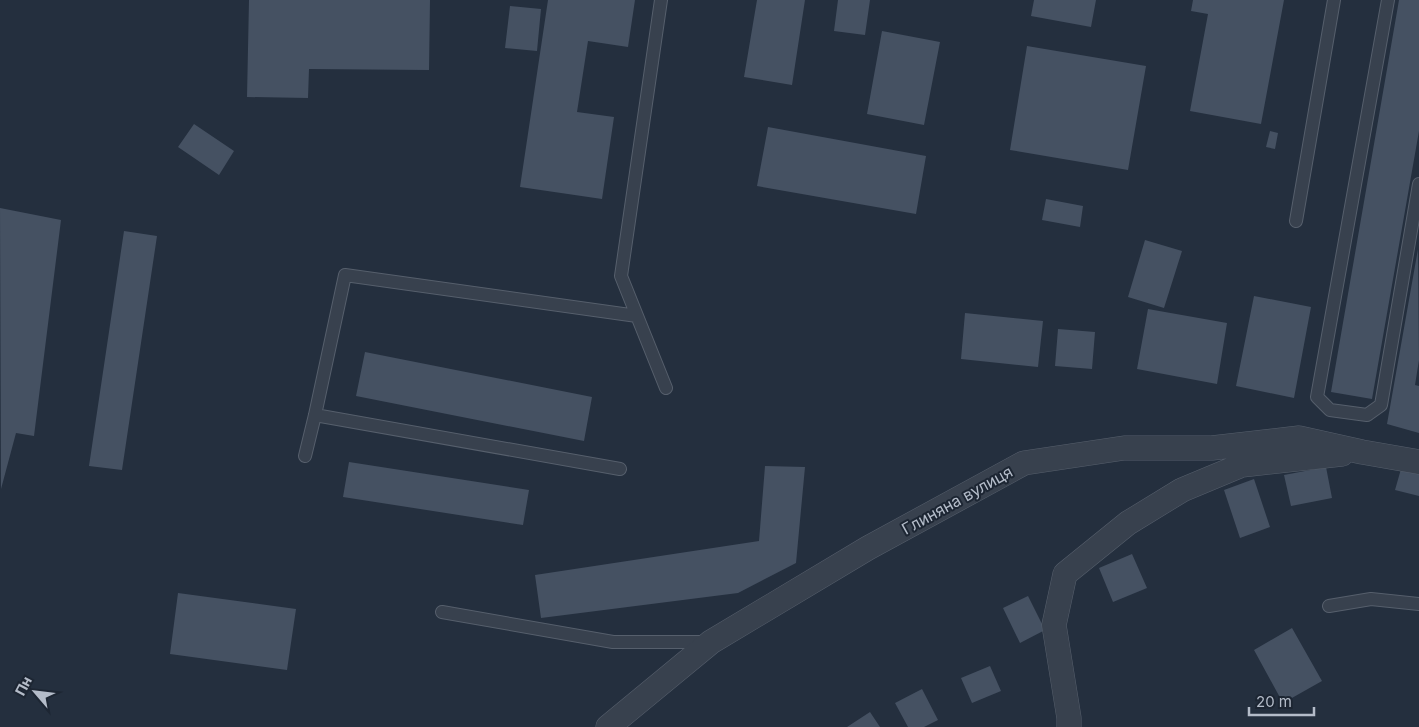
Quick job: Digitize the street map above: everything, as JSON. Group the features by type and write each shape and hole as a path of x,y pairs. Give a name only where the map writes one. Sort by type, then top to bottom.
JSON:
{"street":[{"name":"Глиняна вулиця","path":"608,727 711,642 868,548 1024,463 1124,448 1212,448 1298,438 1419,462"},
{"name":"Глиняна вулиця","path":"1069,727 1054,625 1065,574 1128,522 1182,490 1242,464 1362,452"}],"lane":[{"path":"662,0 621,276 666,388"},
{"path":"1296,221 1334,0"},
{"path":"1388,0 1317,397 1330,410 1367,415 1381,405 1419,184"},
{"path":"305,456 316,415 345,275 637,316"},
{"path":"316,415 620,469"},
{"path":"1330,606 1371,599 1419,604"},
{"path":"442,612 613,642 711,642"}],"building":[{"path":"249,0 430,0 429,70 309,69 308,98 247,97"},
{"path":"548,0 635,0 628,47 588,41 577,112 614,117 602,199 520,187"},
{"path":"757,0 805,0 792,85 744,77"},
{"path":"838,0 870,0 865,35 834,31"},
{"path":"1034,0 1096,0 1091,27 1031,16"},
{"path":"1193,0 1284,0 1261,124 1190,111 1208,14 1191,11"},
{"path":"1399,0 1419,0 1419,131 1372,399 1331,392"},
{"path":"510,6 541,9 537,51 505,48"},
{"path":"882,31 940,42 924,125 867,114"},
{"path":"1027,46 1146,66 1128,170 1010,150"},
{"path":"194,124 234,151 219,175 178,147"},
{"path":"768,127 926,156 916,214 757,186"},
{"path":"1270,131 1278,133 1275,149 1266,147"},
{"path":"1046,199 1083,206 1080,227 1042,220"},
{"path":"0,208 61,220 34,436 16,433 1,489"},
{"path":"124,231 157,236 122,470 89,466"},
{"path":"1145,240 1182,251 1164,308 1128,297"},
{"path":"1418,249 1419,360 1415,385 1419,386 1419,433 1387,424"},
{"path":"1254,296 1311,307 1294,398 1236,386"},
{"path":"1148,309 1227,323 1217,384 1137,369"},
{"path":"965,313 1043,321 1038,367 961,359"},
{"path":"1058,329 1095,332 1092,369 1055,366"},
{"path":"365,352 592,397 584,441 356,396"},
{"path":"349,462 529,490 523,525 343,497"},
{"path":"765,466 805,467 796,563 738,593 541,618 535,575 759,541"},
{"path":"1326,467 1332,498 1291,506 1284,475"},
{"path":"1401,469 1419,474 1419,496 1395,490"},
{"path":"1254,479 1270,527 1240,538 1224,490"},
{"path":"1132,554 1147,588 1113,602 1099,568"},
{"path":"178,593 296,609 287,670 170,654"},
{"path":"1028,596 1045,630 1020,643 1003,608"},
{"path":"1292,628 1322,681 1283,703 1254,650"},
{"path":"990,666 1001,691 972,703 961,678"},
{"path":"922,689 938,720 924,727 908,727 895,703"},
{"path":"870,712 880,727 847,727"}]}
